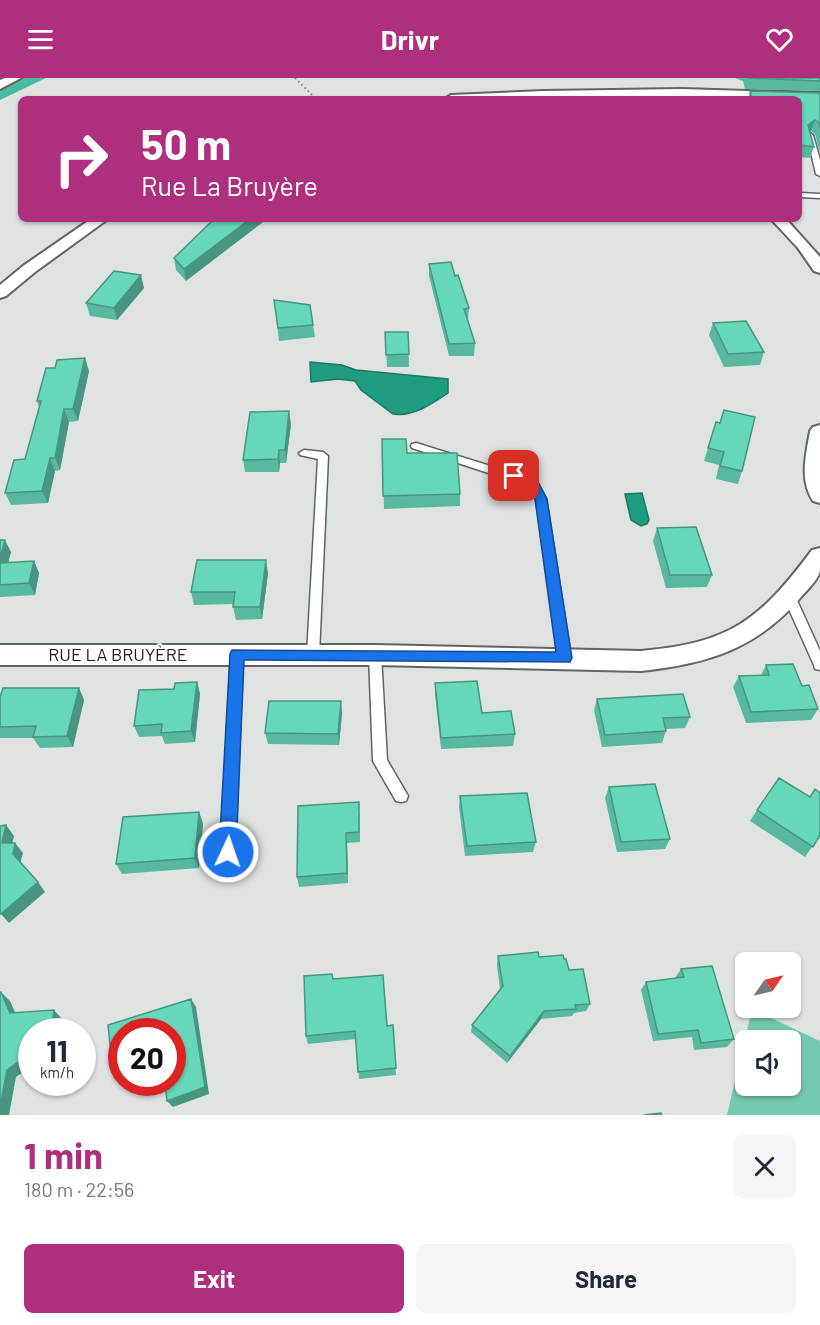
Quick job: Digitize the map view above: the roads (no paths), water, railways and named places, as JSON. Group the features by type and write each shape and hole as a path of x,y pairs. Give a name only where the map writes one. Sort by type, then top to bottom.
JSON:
{"street":[{"path":"0,85 15,78"},
{"path":"494,96 536,93 703,96"},
{"path":"802,97 820,97"},
{"path":"0,293 29,269 97,222"},
{"path":"781,222 811,254 820,268"},
{"path":"820,431 814,472 816,489 820,496"},
{"name":"RUE LA BRUYÈRE","path":"0,655 375,655 655,660 711,650 754,629 789,596 820,556"}],"lane":[{"path":"810,135 820,174"},
{"path":"802,195 820,196"},
{"path":"416,446 532,483 541,499 564,658"},
{"path":"304,453 323,456 313,655"},
{"path":"789,596 820,665"},
{"path":"228,852 237,654"},
{"path":"375,655 380,761 401,796"}]}
